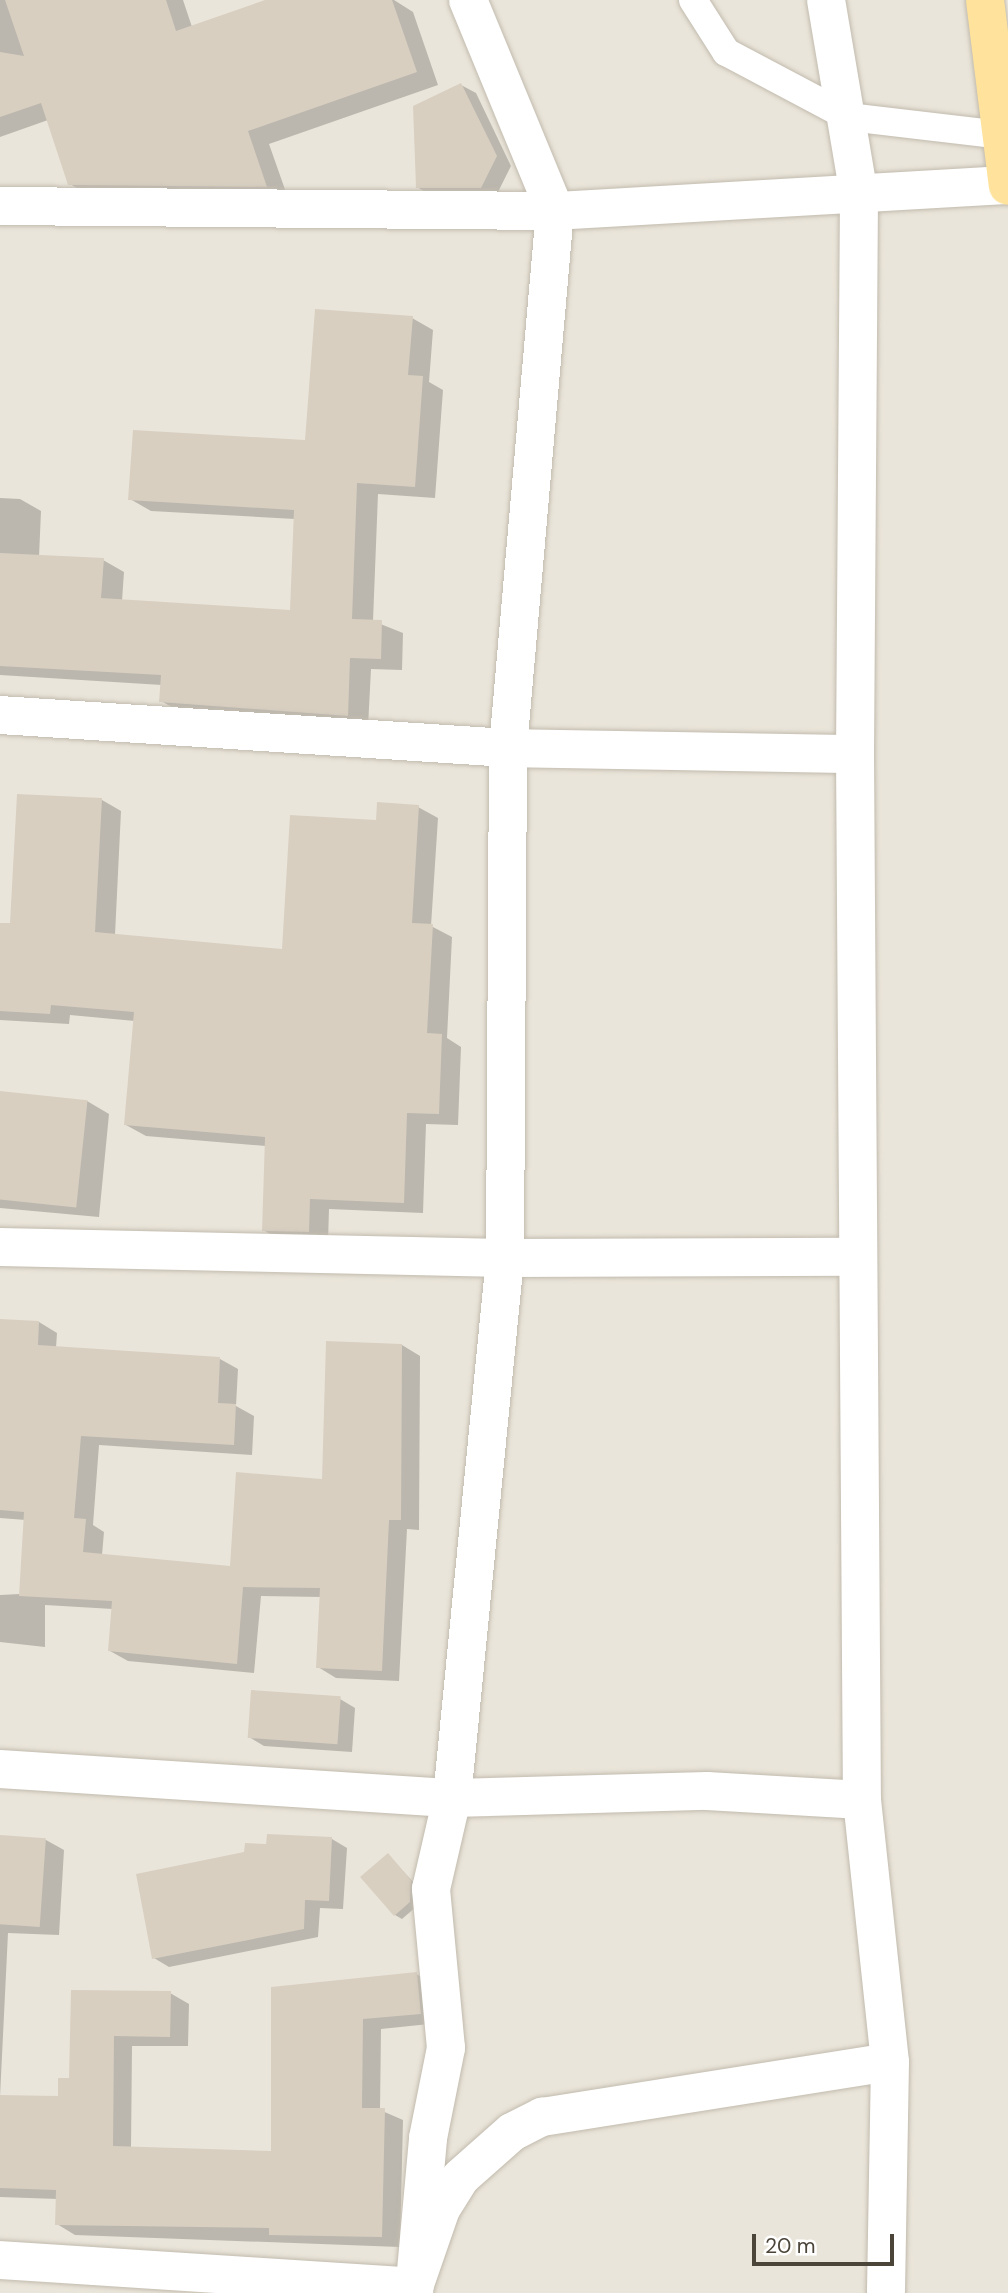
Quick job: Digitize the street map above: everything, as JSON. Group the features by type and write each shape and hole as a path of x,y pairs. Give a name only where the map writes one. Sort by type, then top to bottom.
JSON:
{"main road":[{"path":"985,0 1008,186"}],"street":[{"path":"414,2290 428,2138 446,2048 430,1889 452,1798 505,1258 509,748 555,211 468,0"},
{"path":"826,0 849,117 859,196 855,754 862,1800 890,2062 886,2293"},
{"path":"0,206 555,211 1008,186"},
{"path":"0,715 509,748 855,754"},
{"path":"0,1247 505,1258 857,1257"},
{"path":"0,1769 452,1798 707,1791 862,1800"},
{"path":"414,2290 441,2209 460,2178 512,2132 542,2116 890,2062"},
{"path":"0,2260 414,2290"}],"lane":[{"path":"693,0 726,52 849,117 1002,135"}],"shaded area":[{"path":"0,0 994,0 1008,115 1008,2293 0,2293"}],"building":[{"path":"5,0 166,0 176,31 265,0 392,0 417,72 248,131 267,187 68,185 41,103 0,117 0,52 24,56"},
{"path":"461,83 497,156 481,188 416,188 413,106"},
{"path":"315,309 413,316 408,375 423,376 415,487 357,483 352,619 382,620 381,659 350,658 348,716 159,702 161,675 0,666 0,553 104,558 101,598 290,610 294,510 128,500 133,430 305,440"},
{"path":"17,794 102,798 95,932 282,949 290,815 376,820 377,802 419,805 412,923 433,924 427,1033 442,1034 439,1114 407,1113 404,1203 310,1199 309,1232 262,1231 265,1137 124,1125 134,1012 51,1005 50,1014 0,1011 0,923 10,923"},
{"path":"0,1091 88,1100 76,1208 0,1200"},
{"path":"0,1319 39,1321 38,1345 220,1357 218,1403 236,1404 234,1445 81,1436 74,1518 86,1519 83,1552 230,1566 236,1472 322,1479 326,1341 402,1344 401,1520 389,1520 382,1671 316,1668 320,1588 243,1587 237,1664 108,1651 112,1601 19,1596 24,1512 0,1510"},
{"path":"251,1690 341,1696 337,1744 248,1738"},
{"path":"267,1834 332,1837 329,1901 305,1900 304,1929 152,1959 136,1874 244,1852 245,1843 266,1844"},
{"path":"0,1835 46,1838 40,1927 0,1924"},
{"path":"388,1853 411,1880 410,1902 394,1916 360,1877"},
{"path":"417,1972 421,2014 363,2019 362,2108 385,2108 382,2237 269,2235 269,2228 55,2225 56,2190 0,2188 0,2095 58,2096 58,2078 69,2078 71,1990 171,1991 170,2037 114,2036 113,2146 271,2151 271,1987"}]}
